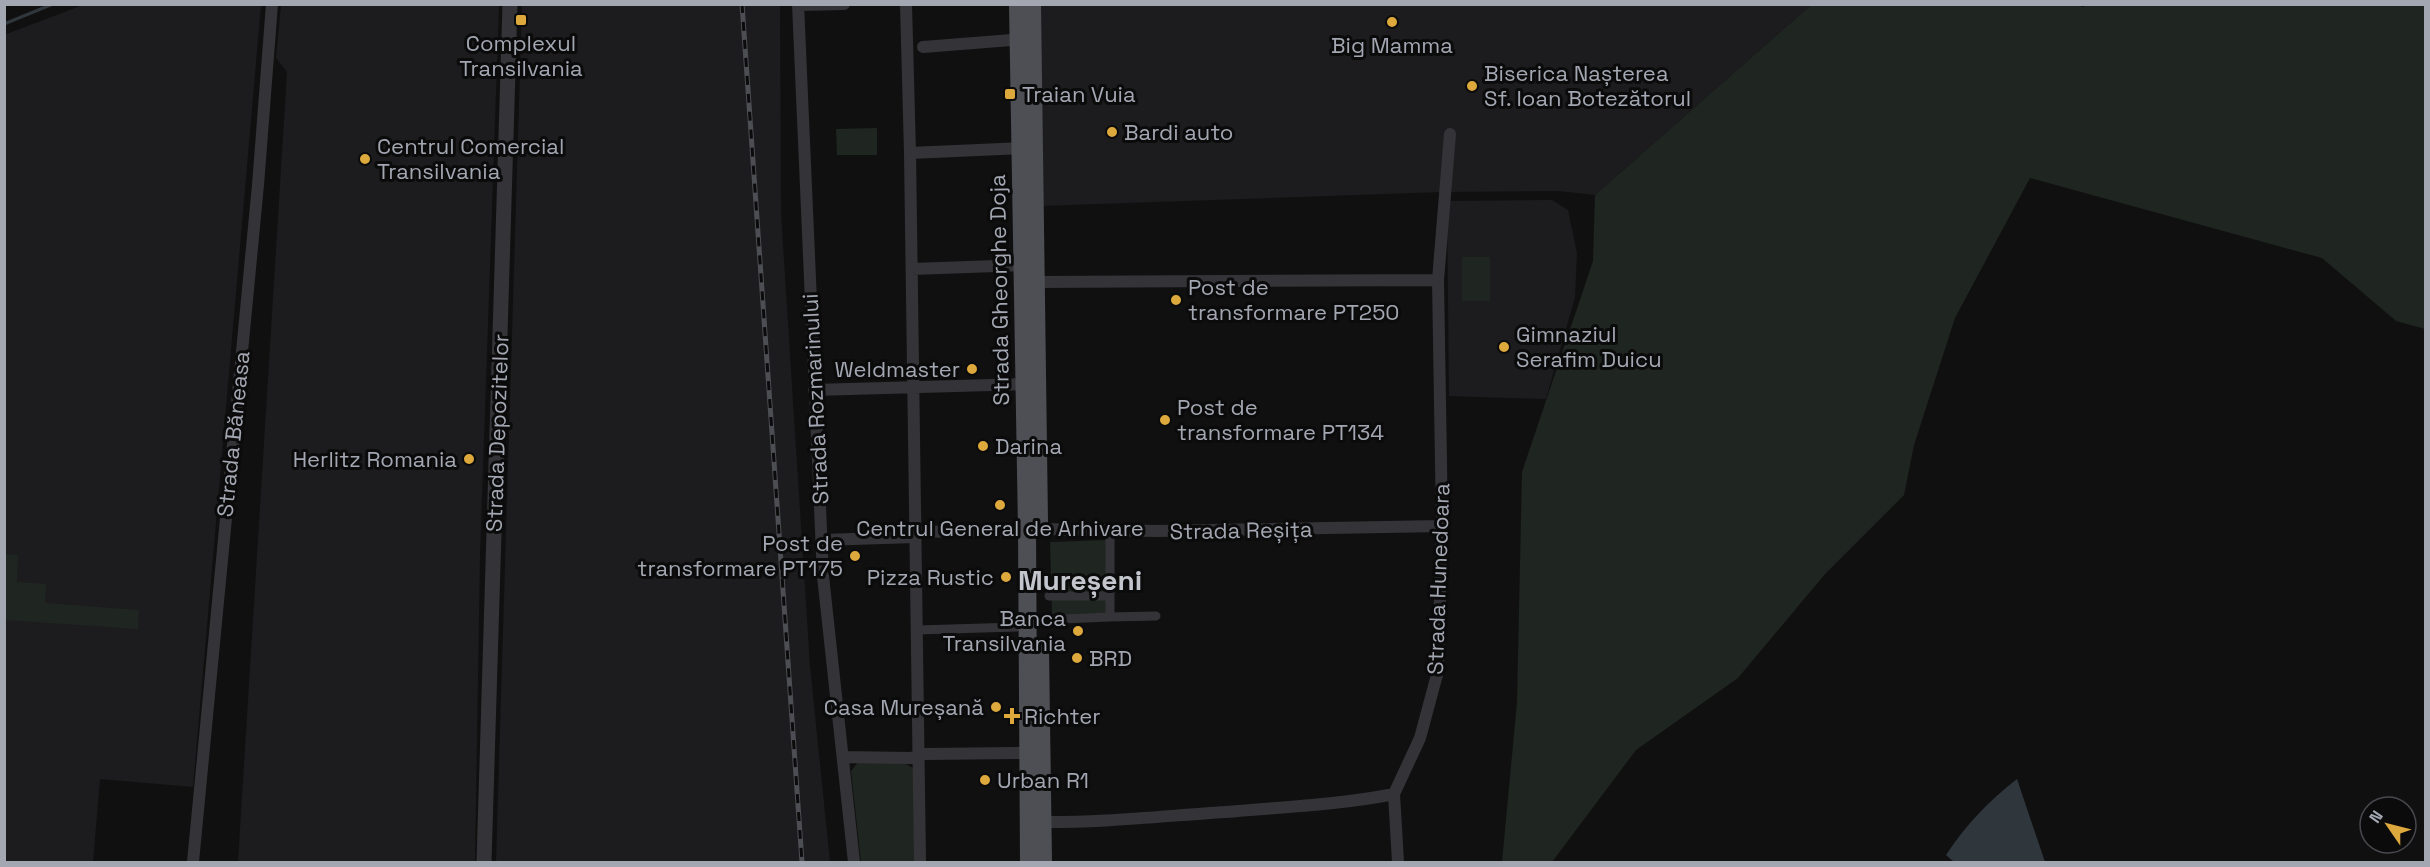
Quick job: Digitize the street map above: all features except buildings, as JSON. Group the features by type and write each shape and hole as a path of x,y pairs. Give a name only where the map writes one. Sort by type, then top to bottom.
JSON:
{"main road":[{"name":"Strada Gheorghe Doja","path":"1018,4 1026,39 1036,282 1027,753 1043,862"},
{"name":"Strada Gheorghe Doja","path":"1029,862 1036,822 1033,529 1024,384 1021,148 1026,39 1032,4"}],"street":[{"name":"Strada Băneasa","path":"193,862 250,264 272,4"},
{"name":"Strada Depozitelor","path":"484,862 510,4"},
{"name":"Strada Rozmarinului","path":"844,4 798,5 823,576 854,862"},
{"path":"906,4 920,862"},
{"path":"923,46 1026,39"},
{"name":"Strada Hunedoara","path":"1394,794 1420,738 1438,671 1442,526 1438,280 1450,134"},
{"path":"910,153 1021,148"},
{"path":"912,269 1023,266"},
{"path":"1036,282 1438,280"},
{"path":"814,390 1024,384"},
{"name":"Strada Reșița","path":"822,540 1033,529 1156,531 1442,526"},
{"path":"1110,537 1110,617"},
{"path":"1049,596 1110,596"},
{"path":"1061,619 1156,616"},
{"path":"917,630 1017,627"},
{"path":"843,757 911,758 920,754 1027,753"},
{"path":"1036,822 1295,806 1358,801 1394,794 1398,862"}],"shaded area":[{"path":"2076,4 2082,7 2093,4 2425,5 2425,329 2396,321 2322,258 2030,178 1955,318 1914,445 1904,495 1825,574 1738,678 1636,750 1552,862 1502,862 1517,702 1522,472 1593,261 1595,195 1811,5"},
{"path":"83,5 261,5 193,787 100,779 93,862 5,862 4,35"},
{"path":"281,5 499,5 480,555 475,862 238,862 287,72 276,58"},
{"path":"522,5 780,5 781,214 810,666 830,862 496,862"},
{"path":"1036,5 1811,5 1595,195 1558,191 1443,192 1040,206"},
{"path":"877,128 877,155 837,155 836,129"},
{"name":"Gimnaziul Serafim Duicu","path":"1552,200 1568,210 1577,253 1575,297 1546,399 1449,396 1447,201"},
{"path":"1462,257 1490,257 1490,301 1462,301"},
{"path":"1106,540 1108,613 1052,615 1050,542"},
{"path":"5,554 18,555 17,582 46,584 45,603 139,610 138,629 5,620"},
{"path":"858,762 904,763 913,768 916,862 861,862 851,771"},
{"path":"2017,779 2045,862 1954,862 1946,855 1962,833 1997,796"}],"waterway":[{"path":"4,24 53,4"}],"railway":[{"path":"742,4 802,862"}],"place":[{"name":"Complexul Transilvania","path":"521,20"},
{"name":"Big Mamma","path":"1392,22"},
{"name":"Biserica Nașterea Sf. Ioan Botezătorul","path":"1472,86"},
{"name":"Traian Vuia","path":"1010,94"},
{"name":"Bardi auto","path":"1112,132"},
{"name":"Centrul Comercial Transilvania","path":"365,159"},
{"name":"Post de transformare PT250","path":"1176,300"},
{"name":"Gimnaziul Serafim Duicu","path":"1504,347"},
{"name":"Weldmaster","path":"972,369"},
{"name":"Post de transformare PT134","path":"1165,420"},
{"name":"Darina","path":"983,446"},
{"name":"Herlitz Romania","path":"469,459"},
{"name":"Centrul General de Arhivare","path":"1000,505"},
{"name":"Post de transformare PT175","path":"855,556"},
{"name":"Pizza Rustic","path":"1006,577"},
{"name":"Banca Transilvania","path":"1078,631"},
{"name":"BRD","path":"1077,658"},
{"name":"Casa Mureșană","path":"996,707"},
{"name":"Richter","path":"1012,716"},
{"name":"Urban R1","path":"985,780"}],"district":[{"name":"Mureșeni","path":"1080,580"}]}
